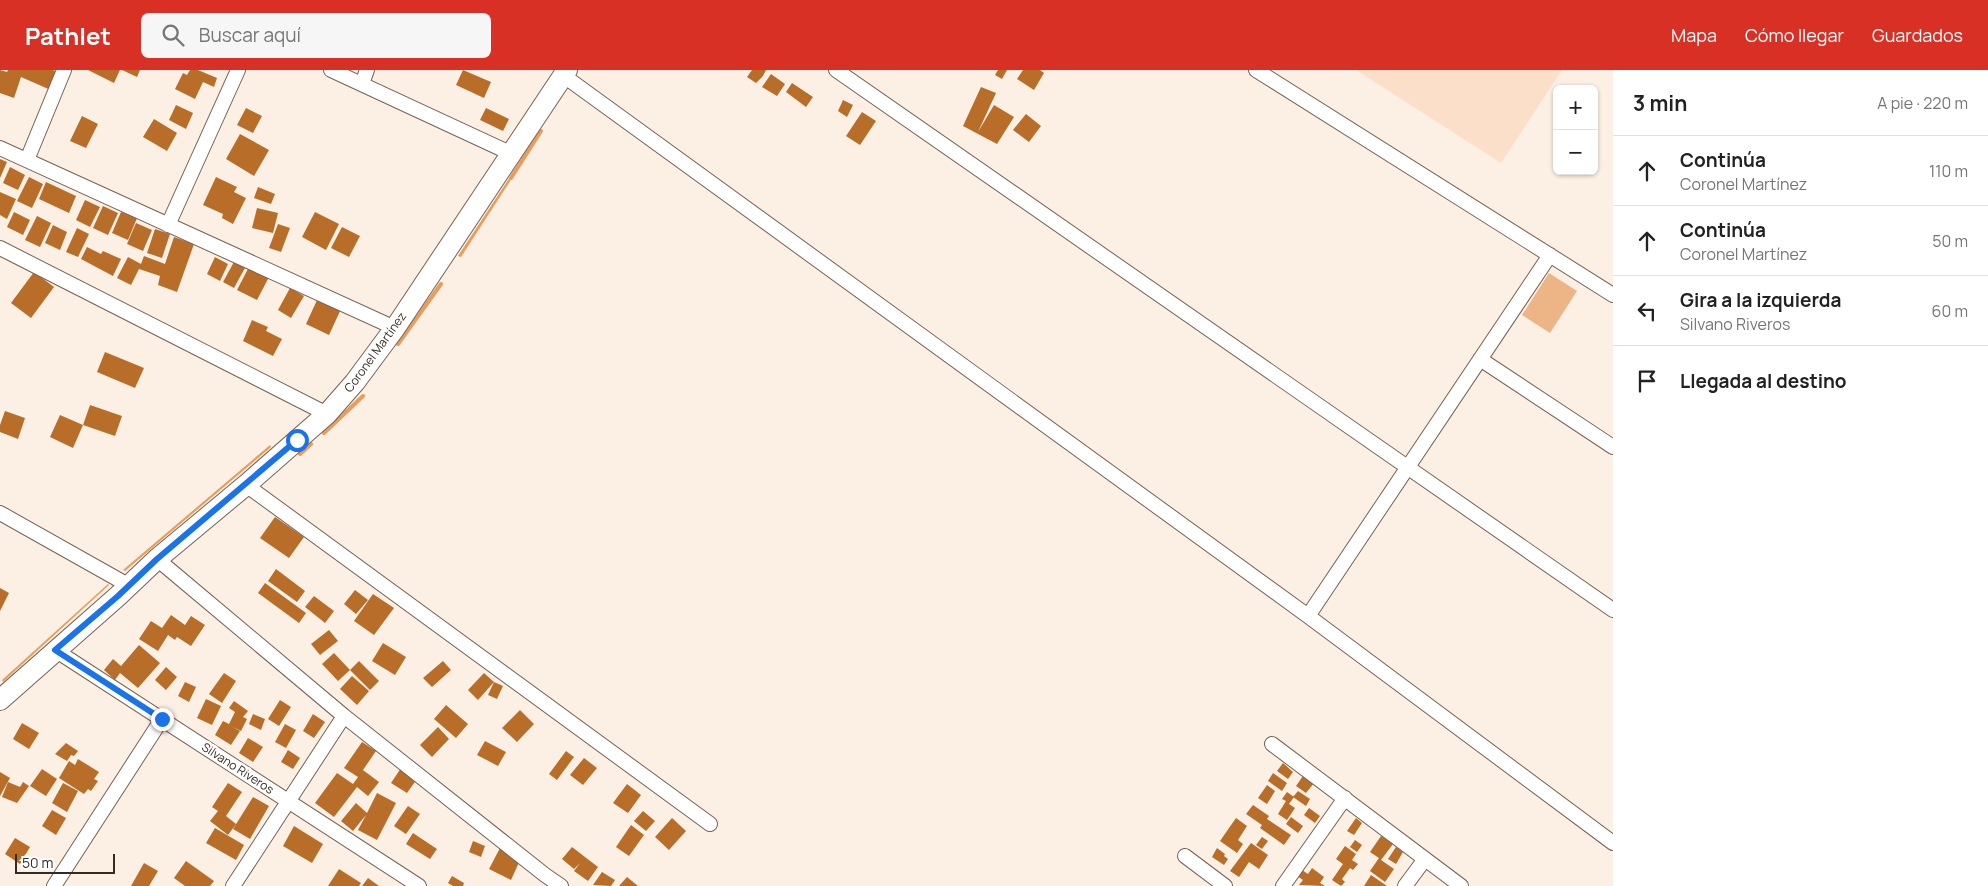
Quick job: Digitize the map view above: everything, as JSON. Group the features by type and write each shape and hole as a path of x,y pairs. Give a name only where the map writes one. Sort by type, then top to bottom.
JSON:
{"main road":[{"name":"Coronel Martínez","path":"0,700 157,559 327,414 355,382 395,328 565,73"}],"street":[{"path":"27,160 64,70"},
{"path":"168,225 238,70"},
{"path":"331,70 510,153"},
{"path":"362,84 367,70"},
{"path":"836,70 1613,610"},
{"path":"1256,70 1613,295"},
{"path":"565,73 1308,616 1613,844"},
{"path":"0,148 395,328"},
{"path":"0,248 327,414"},
{"path":"1308,616 1550,255"},
{"path":"1480,359 1613,447"},
{"path":"246,485 710,824"},
{"path":"0,513 123,591"},
{"path":"157,559 344,716 545,875 562,886"},
{"name":"Silvano Riveros","path":"55,650 420,886"},
{"path":"233,886 344,716"},
{"path":"54,886 162,719"},
{"path":"1272,744 1461,886"},
{"path":"1283,886 1345,798"},
{"path":"1185,856 1225,886"},
{"path":"1405,886 1425,859"}],"shaded area":[{"path":"1356,70 1562,70 1501,163"},
{"path":"512,174 514,175 461,257 458,256"},
{"path":"1549,273 1577,291 1550,333 1522,315"},
{"path":"270,445 271,447 125,571 123,570"},
{"path":"109,585 3,682 2,680"}],"building":[{"path":"0,70 7,72 8,70 53,70 60,73 53,91 21,77 14,98 0,93"},
{"path":"88,70 120,70 114,83"},
{"path":"122,70 140,70 137,77"},
{"path":"190,70 198,70 217,78 214,87 203,82 195,99 175,89 183,73 187,75"},
{"path":"463,70 491,82 484,98 456,85"},
{"path":"752,70 766,70 756,83 747,77"},
{"path":"998,70 1007,70 1002,79 995,75"},
{"path":"1023,70 1040,70 1044,73 1034,90 1017,79"},
{"path":"771,74 785,84 777,96 762,87"},
{"path":"792,83 813,97 806,107 786,92"},
{"path":"981,87 996,93 978,132 994,105 1014,117 997,144 963,126"},
{"path":"843,100 853,105 847,117 838,111"},
{"path":"176,105 193,113 186,129 169,120"},
{"path":"246,108 262,116 253,133 237,125"},
{"path":"486,108 509,119 503,131 480,120"},
{"path":"862,112 876,121 860,145 846,136"},
{"path":"1026,114 1041,126 1029,142 1013,130"},
{"path":"82,116 98,124 86,148 70,141"},
{"path":"154,119 177,133 167,151 143,137"},
{"path":"240,134 269,150 254,176 226,159"},
{"path":"0,159 7,162 0,178"},
{"path":"10,167 25,175 18,190 3,183"},
{"path":"29,177 43,184 32,208 17,201"},
{"path":"216,177 237,187 234,192 246,198 233,224 222,218 223,214 203,205"},
{"path":"46,182 76,196 69,213 39,199"},
{"path":"258,187 275,194 271,204 254,198"},
{"path":"0,192 16,199 7,219 0,215"},
{"path":"85,200 100,207 90,227 76,220"},
{"path":"103,206 118,213 108,235 93,228"},
{"path":"257,208 278,213 273,233 252,228"},
{"path":"14,212 30,220 23,235 7,227"},
{"path":"121,212 137,218 128,240 112,233"},
{"path":"315,212 339,224 326,250 302,237"},
{"path":"37,216 51,223 40,247 25,240"},
{"path":"136,223 152,230 143,251 127,244"},
{"path":"278,224 290,228 281,252 269,248"},
{"path":"53,225 67,232 60,250 45,243"},
{"path":"342,227 360,236 349,257 331,248"},
{"path":"77,228 89,234 78,257 66,252"},
{"path":"155,229 170,234 162,258 147,253"},
{"path":"174,237 194,244 177,292 158,285 160,276 139,269 131,285 117,278 128,257 141,264 144,256 165,264"},
{"path":"87,247 101,254 103,251 121,259 113,276 81,259"},
{"path":"215,257 228,264 220,281 207,274"},
{"path":"235,260 246,266 234,288 223,282"},
{"path":"249,267 269,277 257,300 237,290"},
{"path":"34,272 54,287 31,318 11,303"},
{"path":"290,288 304,296 291,318 278,310"},
{"path":"318,298 341,309 329,335 306,324"},
{"path":"252,320 268,327 266,331 282,339 273,356 243,341"},
{"path":"105,352 144,368 135,388 97,372"},
{"path":"90,405 122,416 115,436 83,425"},
{"path":"5,411 25,418 18,439 0,432 0,425"},
{"path":"60,415 83,425 73,448 50,437"},
{"path":"275,517 304,537 289,558 260,538"},
{"path":"276,569 305,591 297,602 268,581"},
{"path":"265,583 306,613 299,623 258,593"},
{"path":"0,588 9,593 0,611"},
{"path":"355,590 368,600 356,614 344,604"},
{"path":"373,594 394,608 374,635 354,621"},
{"path":"314,596 334,611 325,623 305,607"},
{"path":"171,615 185,625 191,616 205,625 191,646 177,637 175,640 168,635 158,651 139,639 151,621 162,628"},
{"path":"329,630 338,641 320,655 311,644"},
{"path":"383,643 406,657 395,675 372,661"},
{"path":"139,645 160,663 138,688 120,673 115,680 104,670 113,659 121,666"},
{"path":"334,653 350,670 338,681 322,664"},
{"path":"359,661 379,681 370,690 350,670"},
{"path":"443,661 451,670 432,687 423,678"},
{"path":"166,667 177,677 166,690 155,680"},
{"path":"224,673 236,681 222,703 209,694"},
{"path":"484,673 494,682 478,700 468,690"},
{"path":"352,676 369,691 357,705 340,689"},
{"path":"185,682 196,687 189,702 178,696"},
{"path":"494,682 503,686 497,699 488,695"},
{"path":"206,699 221,706 212,725 197,718"},
{"path":"280,700 291,707 279,726 268,719"},
{"path":"234,701 248,711 243,717 247,719 241,731 231,726 240,731 231,745 215,735 223,721 229,724 235,712 229,708"},
{"path":"446,705 468,724 456,738 434,719"},
{"path":"520,710 534,724 517,742 502,728"},
{"path":"253,714 265,719 261,730 249,724"},
{"path":"313,714 325,722 314,738 303,731"},
{"path":"22,723 39,733 29,749 13,739"},
{"path":"285,724 296,730 286,748 275,742"},
{"path":"438,727 449,739 432,757 420,745"},
{"path":"248,738 263,747 253,762 239,753"},
{"path":"485,741 506,752 498,766 477,755"},
{"path":"362,742 376,751 363,770 379,782 368,796 357,787 334,817 315,803 337,773 353,784 358,777 344,768"},
{"path":"66,743 78,751 74,756 71,755 67,761 55,754"},
{"path":"288,750 300,758 293,769 281,762"},
{"path":"566,751 574,757 557,780 549,774"},
{"path":"584,758 597,768 583,785 570,775"},
{"path":"78,759 99,772 94,779 98,781 91,791 88,789 84,794 59,778 69,761 75,765"},
{"path":"1283,763 1293,772 1288,779 1277,771"},
{"path":"401,768 417,779 407,793 391,783"},
{"path":"42,769 57,779 46,796 30,786"},
{"path":"0,772 10,778 0,796"},
{"path":"1273,773 1287,783 1282,791 1268,781"},
{"path":"1303,776 1314,783 1306,793 1296,786"},
{"path":"8,782 20,787 23,782 29,786 17,803 2,797"},
{"path":"63,783 78,791 67,812 52,803"},
{"path":"228,783 242,792 226,816 236,824 228,835 210,821 218,811 212,807"},
{"path":"627,784 641,795 628,813 613,803"},
{"path":"1267,785 1275,791 1267,804 1258,798"},
{"path":"1298,791 1310,799 1306,806 1293,797"},
{"path":"1287,792 1294,797 1289,804 1295,808 1287,820 1278,814 1286,801 1282,799"},
{"path":"377,793 396,803 377,840 358,830 366,815 353,831 341,821 356,803 367,813"},
{"path":"253,797 269,806 250,839 233,829"},
{"path":"1253,805 1269,816 1267,819 1291,835 1284,845 1260,828 1262,825 1246,814"},
{"path":"408,806 420,814 406,834 394,826"},
{"path":"1309,808 1320,816 1315,823 1304,815"},
{"path":"52,810 66,818 56,835 42,826"},
{"path":"643,811 655,821 646,831 634,821"},
{"path":"1291,817 1303,826 1298,833 1286,824"},
{"path":"672,818 686,831 669,850 655,837"},
{"path":"1236,818 1247,826 1238,840 1243,844 1237,853 1220,841"},
{"path":"1356,818 1362,823 1354,835 1347,831"},
{"path":"631,825 644,835 629,856 616,847"},
{"path":"294,826 323,844 312,863 283,846"},
{"path":"215,828 244,845 236,860 206,843"},
{"path":"413,833 437,849 430,859 406,844"},
{"path":"1381,836 1393,844 1381,860 1394,869 1385,882 1370,871 1379,858 1370,852"},
{"path":"1262,837 1268,841 1262,849 1256,845"},
{"path":"15,838 30,847 20,864 5,854"},
{"path":"1355,840 1362,845 1357,852 1350,847"},
{"path":"473,841 485,846 481,857 469,852"},
{"path":"1251,843 1268,855 1259,869 1249,862 1239,877 1230,871"},
{"path":"1345,846 1356,854 1352,860 1358,864 1353,870 1350,868 1342,879 1345,882 1341,886 1332,880 1343,864 1336,859"},
{"path":"572,847 598,867 588,881 574,871 580,863 574,869 562,859"},
{"path":"1396,847 1403,852 1396,864 1388,859"},
{"path":"500,848 521,858 511,880 489,869"},
{"path":"1217,848 1228,859 1224,865 1212,857"},
{"path":"186,861 214,881 210,886 185,886 174,878"},
{"path":"144,863 158,871 149,886 131,886"},
{"path":"1312,868 1324,877 1320,883 1325,886 1299,885 1303,880 1297,876 1302,870 1308,874"},
{"path":"339,869 361,883 359,886 328,886"},
{"path":"602,872 615,880 611,886 593,885"},
{"path":"1371,875 1387,886 1364,886"},
{"path":"452,876 464,883 463,886 453,886 448,883"},
{"path":"627,877 638,886 619,886"},
{"path":"368,878 379,886 362,886"}],"waterway":[{"path":"511,178 541,131"},
{"path":"398,344 441,284"},
{"path":"324,433 363,396"},
{"path":"300,454 311,444"}],"route":[{"path":"162,719 55,650 118,596 157,559 297,440"}]}
